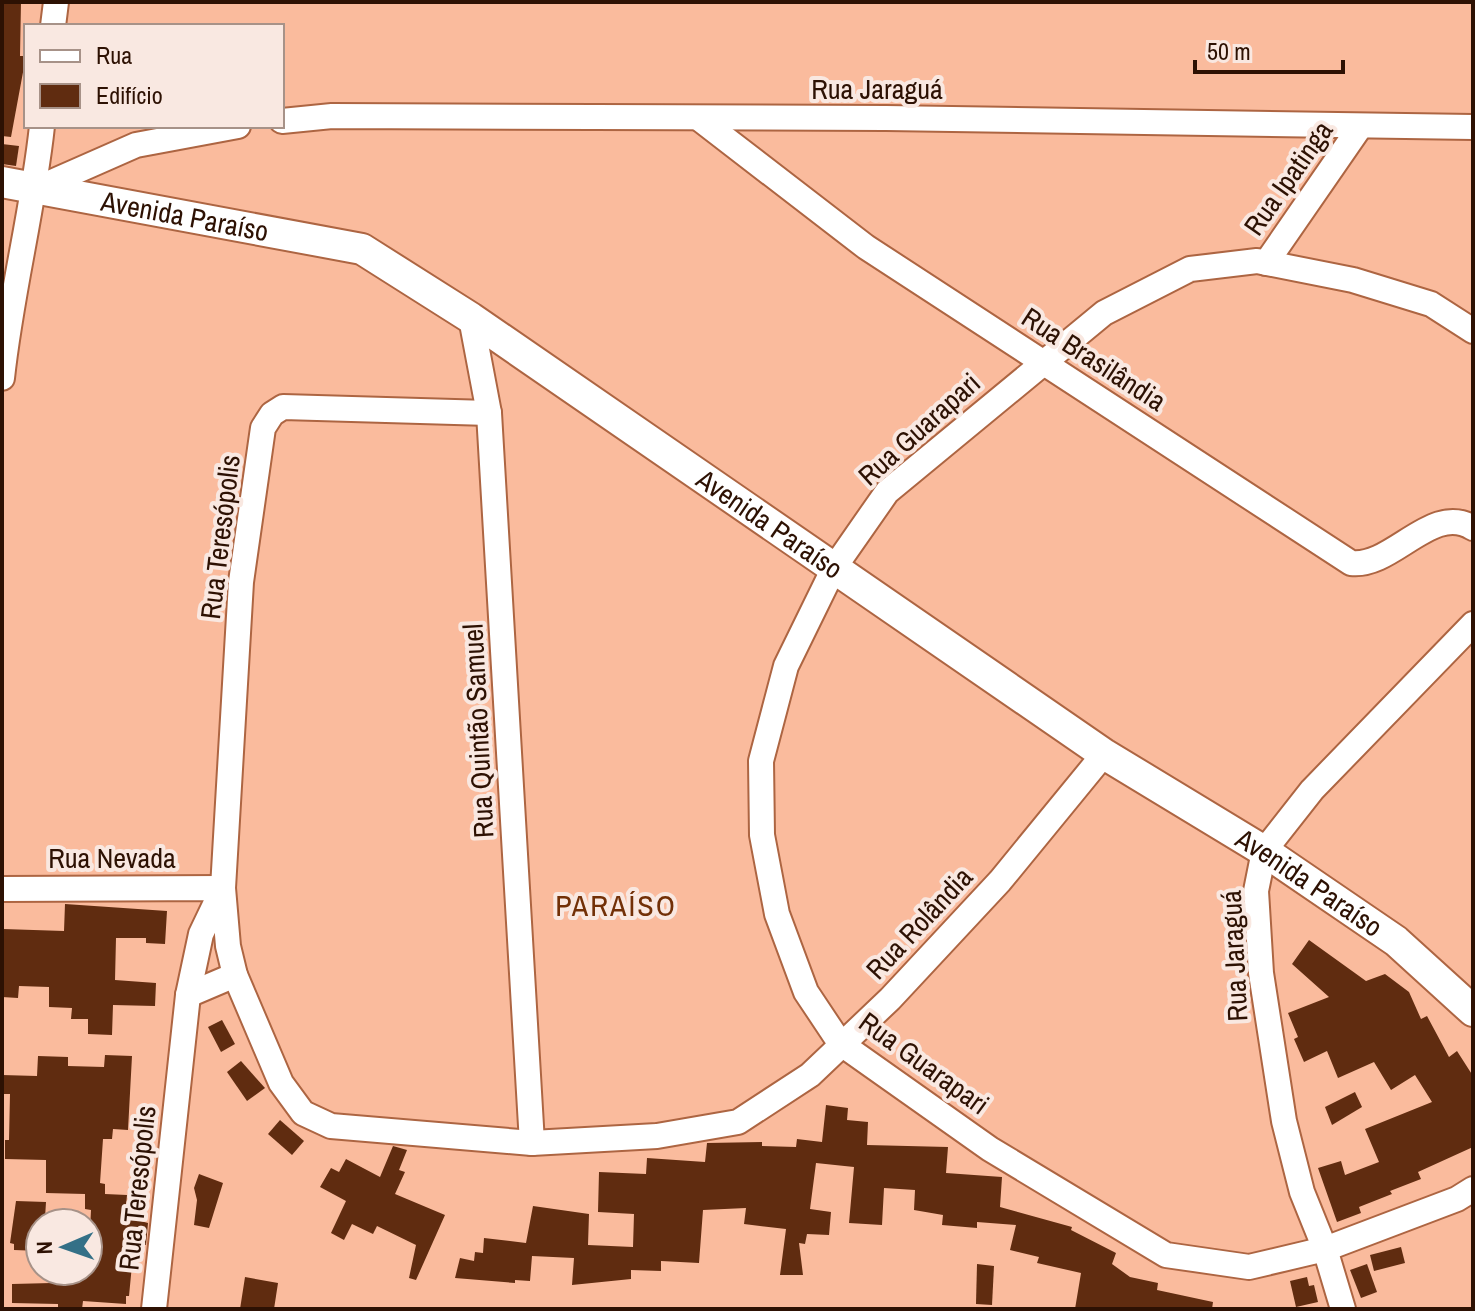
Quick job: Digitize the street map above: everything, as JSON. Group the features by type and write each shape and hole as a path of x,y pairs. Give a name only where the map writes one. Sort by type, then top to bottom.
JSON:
{"main road":[{"name":"Avenida Paraíso","path":"2,182 362,249 471,318 1104,754 1264,851 1396,941 1473,1011"}],"street":[{"path":"53,24 56,2"},
{"name":"Rua Jaraguá","path":"284,121 332,116 701,120 886,118 1473,127"},
{"name":"Rua Brasilândia","path":"701,120 866,247 1351,563 1364,564 1379,558 1443,523 1463,522 1473,528"},
{"name":"Rua Ipatinga","path":"1266,263 1360,127"},
{"path":"2,378 7,330 36,189 42,128"},
{"path":"36,189 136,145 227,128"},
{"name":"Rua Guarapari","path":"1473,331 1431,304 1353,280 1266,263 1190,269 1104,313 887,492 834,568 786,666 761,761 762,835 777,914 806,992 840,1043 990,1149 1166,1255 1249,1267 1325,1249 1457,1199 1473,1189"},
{"name":"Rua Quintão Samuel","path":"471,318 489,413 532,1143"},
{"name":"Rua Teresópolis","path":"426,1134 331,1126 303,1113 269,1061 235,975 223,888 241,582 263,428 272,414 283,407 489,413"},
{"name":"Rua Jaraguá","path":"1343,1309 1325,1249 1302,1192 1271,1051 1256,891 1264,851 1352,746 1473,624"},
{"name":"Rua Rolândia","path":"426,1134 532,1143 657,1136 738,1122 810,1075 840,1043 890,999 1000,881 1104,754"},
{"name":"Rua Teresópolis","path":"154,1309 188,995 201,934 223,888"},
{"name":"Rua Nevada","path":"2,889 223,888"},
{"path":"188,995 235,975"}],"building":[{"path":"2,2 21,2 20,56 24,56 24,67 11,137 2,136"},
{"path":"2,144 19,146 16,166 2,164"},
{"path":"65,904 167,911 165,944 146,943 146,938 116,938 115,980 156,983 155,1006 113,1005 112,1035 88,1034 88,1019 71,1019 72,1008 49,1007 49,987 19,986 18,998 2,997 3,929 64,931"},
{"path":"1309,940 1366,981 1385,974 1409,992 1421,1019 1427,1016 1449,1057 1457,1051 1473,1076 1473,1147 1418,1172 1421,1179 1390,1191 1392,1194 1359,1207 1361,1213 1337,1222 1318,1168 1341,1161 1345,1175 1379,1162 1365,1129 1432,1102 1415,1075 1391,1090 1374,1062 1338,1078 1327,1051 1304,1062 1288,1013 1329,997 1292,964"},
{"path":"222,1020 235,1044 221,1052 208,1027"},
{"path":"105,1055 132,1056 128,1130 113,1129 112,1139 103,1139 100,1183 105,1184 105,1194 127,1195 125,1217 148,1223 146,1245 134,1244 126,1304 83,1301 82,1309 58,1309 58,1304 12,1303 12,1284 24,1284 24,1287 104,1287 104,1207 85,1207 85,1194 46,1193 46,1160 5,1159 5,1140 9,1140 10,1094 2,1094 2,1075 37,1076 38,1056 68,1057 68,1066 104,1067"},
{"path":"241,1061 265,1088 247,1101 227,1072"},
{"path":"1355,1092 1362,1107 1332,1125 1325,1107"},
{"path":"826,1105 848,1108 847,1120 868,1122 867,1145 948,1147 946,1173 1002,1177 1000,1207 1072,1227 1071,1230 1116,1253 1112,1264 1130,1277 1158,1283 1157,1290 1213,1302 1212,1309 1075,1309 1081,1273 1037,1263 1039,1257 1010,1250 1016,1225 977,1222 977,1228 942,1225 943,1215 914,1210 915,1190 884,1188 882,1225 849,1223 854,1167 816,1163 810,1209 831,1212 829,1235 807,1234 805,1244 799,1243 803,1275 780,1275 786,1229 744,1224 746,1208 703,1210 699,1263 661,1261 661,1271 631,1270 631,1279 572,1285 574,1258 532,1256 530,1281 515,1280 515,1283 455,1278 460,1258 474,1261 475,1252 483,1253 484,1238 526,1243 533,1206 589,1214 588,1245 633,1247 634,1214 598,1212 599,1172 646,1174 647,1158 705,1162 707,1143 762,1142 762,1146 796,1147 797,1139 822,1142"},
{"path":"280,1120 304,1141 292,1155 268,1134"},
{"path":"393,1146 407,1150 399,1170 405,1172 395,1194 445,1215 416,1280 409,1278 416,1245 377,1226 373,1234 352,1224 344,1240 331,1233 346,1201 320,1187 331,1168 339,1172 346,1159 380,1177"},
{"path":"199,1174 223,1183 209,1228 194,1225 197,1200 194,1188"},
{"path":"16,1201 46,1202 46,1207 24,1207 24,1250 14,1250 14,1244 10,1243"},
{"path":"1401,1247 1405,1263 1374,1271 1370,1255"},
{"path":"977,1264 994,1266 992,1305 976,1304"},
{"path":"1367,1264 1377,1292 1361,1298 1350,1270"},
{"path":"245,1277 278,1283 274,1309 240,1309"},
{"path":"1307,1277 1309,1286 1314,1285 1318,1302 1296,1307 1290,1281"}],"district":[{"name":"PARAÍSO","path":"616,906"}]}
